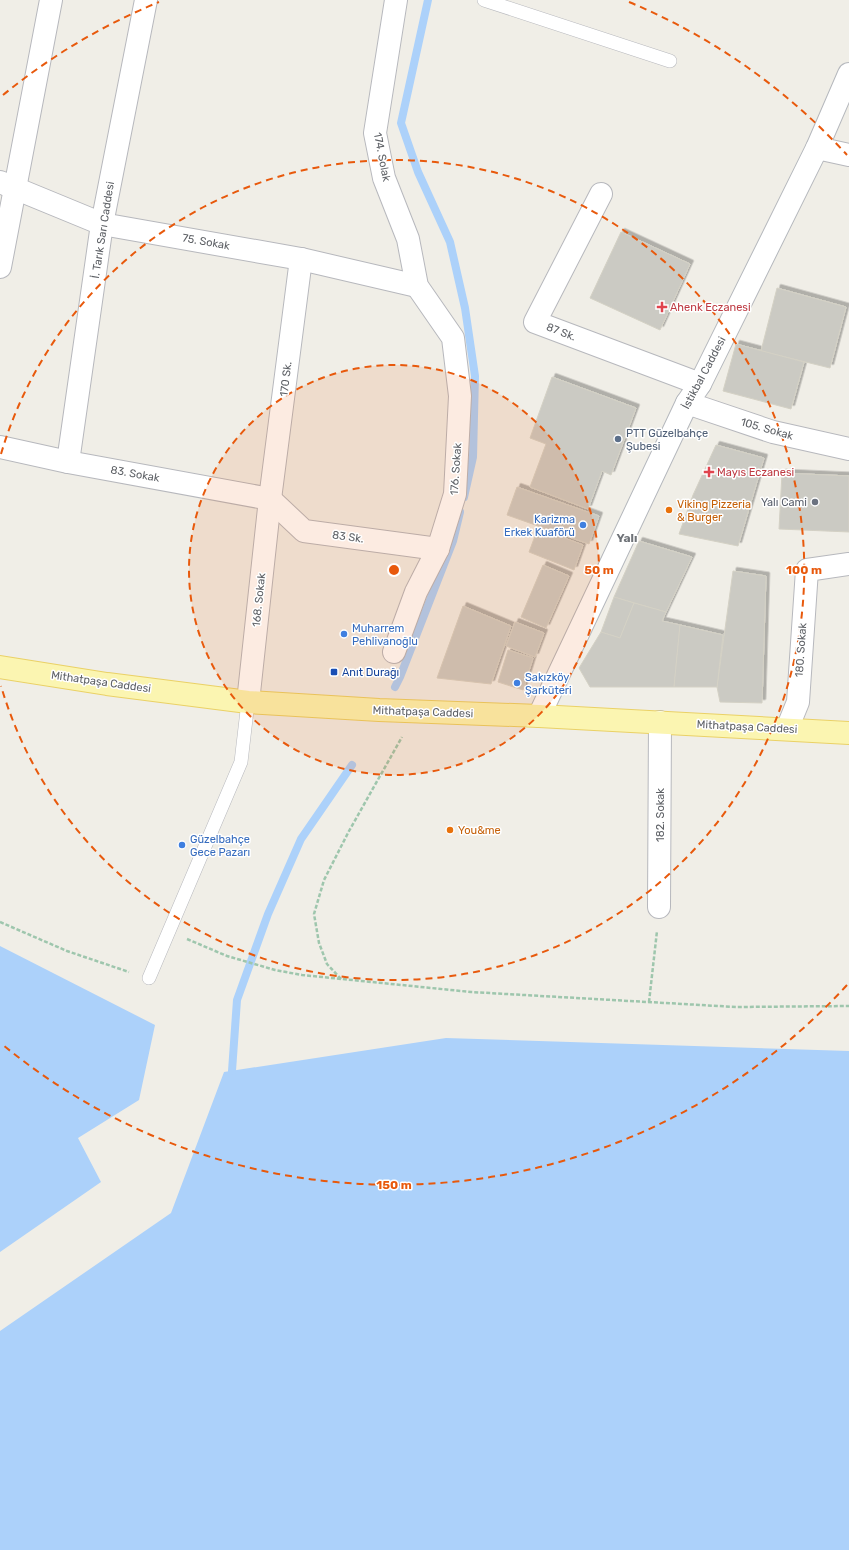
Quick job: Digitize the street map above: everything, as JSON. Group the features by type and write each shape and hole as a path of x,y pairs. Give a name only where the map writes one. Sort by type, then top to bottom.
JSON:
{"main road":[{"name":"Mithatpaşa Caddesi","path":"0,667 107,684 248,702 416,712 539,716 849,733"}],"street":[{"path":"0,267 7,185 51,0"},
{"name":"İ. Tarık Sarı Caddesi","path":"68,462 102,224 146,0"},
{"name":"174. Solak","path":"396,0 375,133 384,178 408,239 417,286"},
{"name":"İstikbal Caddesi","path":"539,716 687,403 700,384 817,148 849,74"},
{"path":"817,148 849,155"},
{"name":"75. Sokak","path":"7,185 102,224 301,259 417,286"},
{"name":"87 Sk.","path":"601,194 535,322 700,384"},
{"name":"170 Sk.","path":"270,499 301,259"},
{"name":"176. Sokak","path":"394,652 416,592 438,549 455,494 460,396 453,338 417,286"},
{"name":"105. Sokak","path":"687,403 773,432 849,450"},
{"name":"83. Sokak","path":"0,447 68,462 270,499"},
{"name":"83 Sk.","path":"270,499 304,531 438,549"},
{"name":"168. Sokak","path":"248,702 270,499"},
{"name":"180. Sokak","path":"787,729 798,702 807,570 849,564"},
{"name":"182. Sokak","path":"659,907 660,722"}],"lane":[{"path":"484,0 670,61"},
{"path":"149,978 241,762 248,702"}],"path":[{"path":"342,979 327,964 319,943 314,914 324,880 349,830 416,712"},
{"path":"649,1002 659,907"},
{"path":"0,922 67,951 149,978"},
{"path":"169,931 227,956 275,970 302,975 471,992 736,1007 849,1006"}],"water":[{"path":"0,946 155,1025 139,1100 78,1138 101,1182 0,1252"},
{"path":"446,1038 849,1051 849,1550 0,1550 0,1331 171,1213 224,1072"}],"building":[{"path":"621,232 690,264 660,330 590,298"},
{"path":"777,288 846,307 830,368 761,351"},
{"path":"736,344 804,362 791,409 723,391"},
{"path":"552,377 636,408 611,475 602,471 588,509 530,487 546,444 530,438"},
{"path":"716,445 764,458 738,546 679,534 693,495"},
{"name":"Yalı Cami","path":"782,473 849,476 849,532 779,529"},
{"path":"517,487 599,516 589,544 507,515"},
{"path":"538,528 583,545 574,570 529,552"},
{"path":"639,541 692,557 666,612 614,597"},
{"path":"543,565 569,576 546,628 521,617"},
{"path":"733,571 766,576 762,703 720,702 717,687"},
{"path":"614,597 634,603 620,638 601,632"},
{"path":"634,603 666,612 662,621 680,625 674,687 590,687 579,668 601,632 620,638"},
{"path":"463,606 511,626 491,684 437,678"},
{"path":"515,622 544,633 535,657 506,646"},
{"path":"680,625 723,635 717,687 674,687"},
{"path":"508,650 533,658 523,690 498,682"}],"waterway":[{"path":"428,0 401,123 418,172 450,242 465,308 475,376 473,457 464,497"},
{"path":"395,687 453,541 460,512"},
{"path":"232,1071 237,1000 268,914 301,839 352,765"}],"place":[{"name":"Ahenk Eczanesi","path":"662,307"},
{"name":"PTT Güzelbahçe Şubesi","path":"618,439"},
{"name":"Mayıs Eczanesi","path":"709,472"},
{"name":"Yalı Cami","path":"815,502"},
{"name":"Viking Pizzeria & Burger","path":"669,510"},
{"name":"Karizma Erkek Kuaförü","path":"583,525"},
{"name":"Muharrem Pehlivanoğlu","path":"344,634"},
{"name":"Anıt Durağı","path":"334,672"},
{"name":"Sakızköy Şarküteri","path":"517,683"},
{"name":"You&me","path":"450,830"},
{"name":"Güzelbahçe Gece Pazarı","path":"182,845"}],"district":[{"name":"Yalı","path":"627,538"}]}
